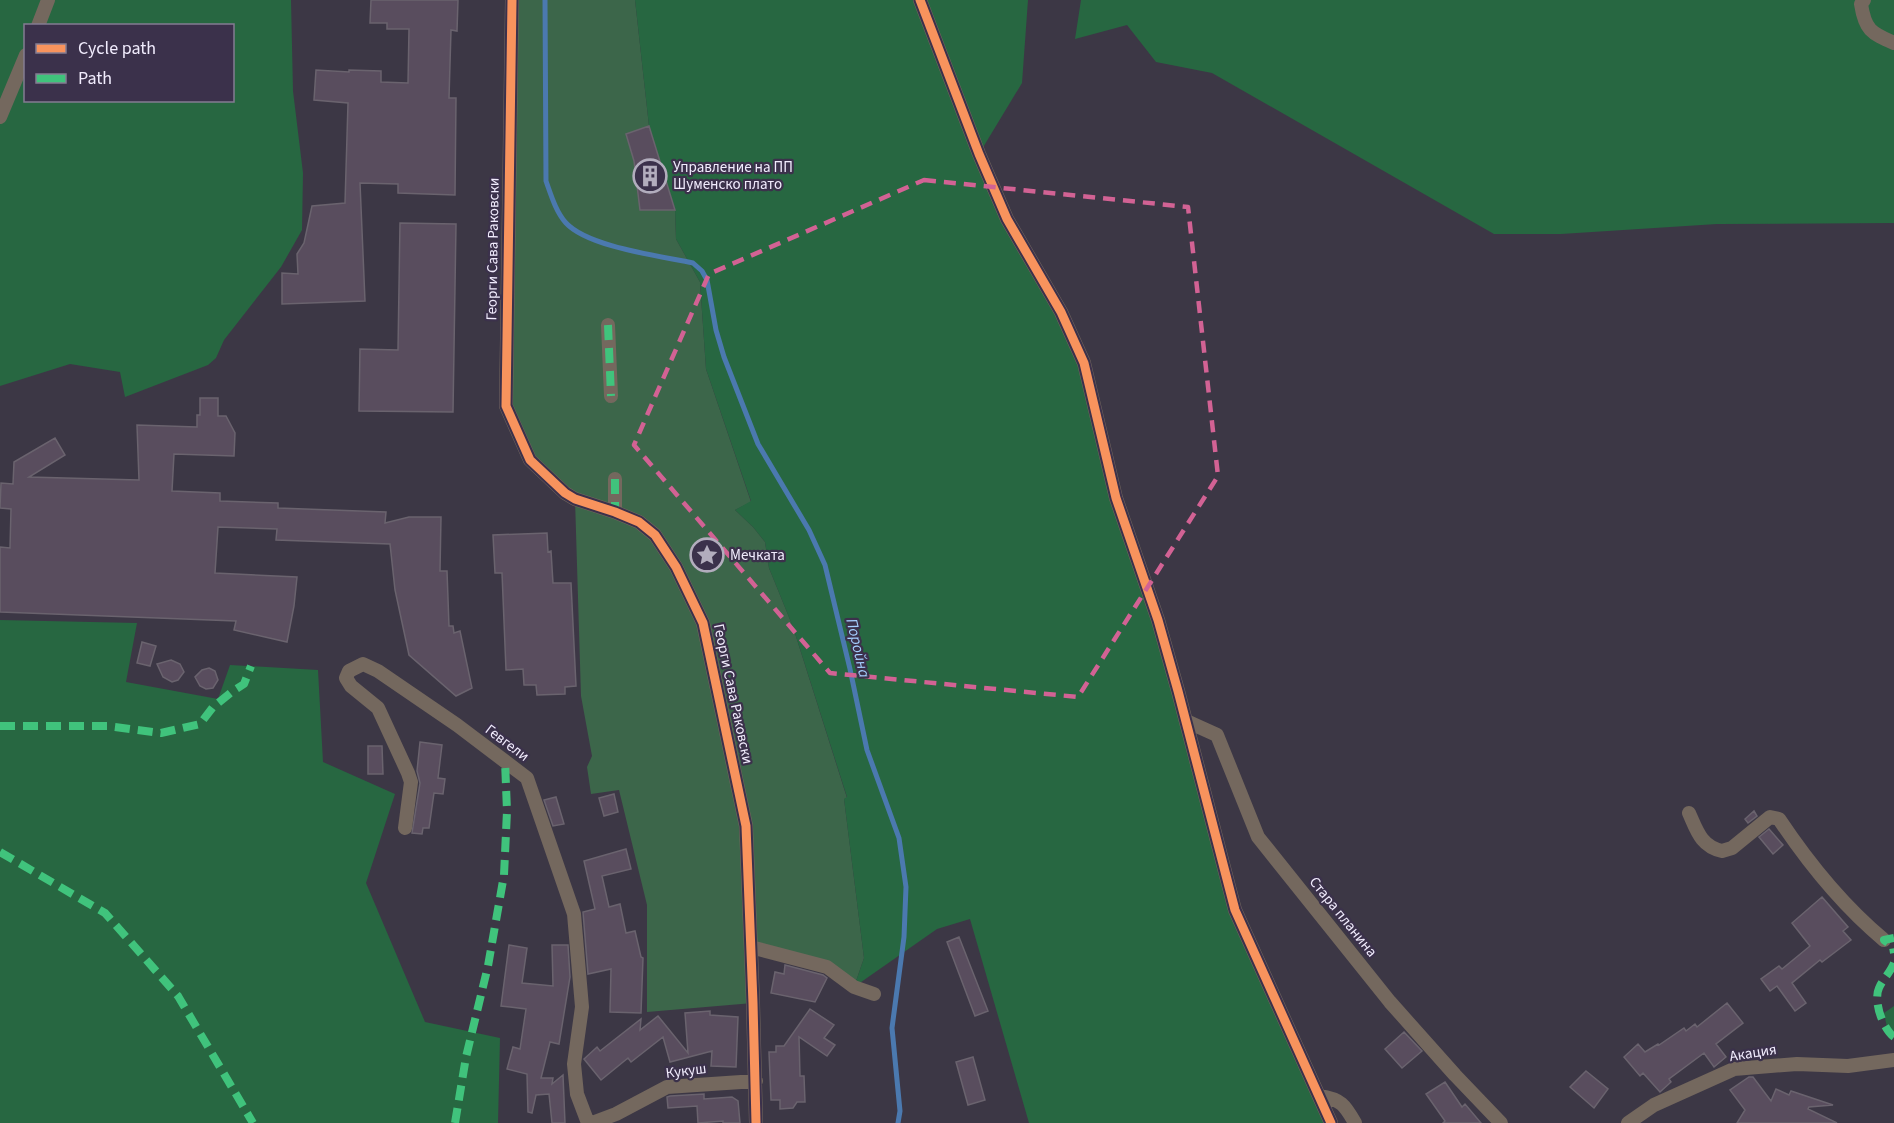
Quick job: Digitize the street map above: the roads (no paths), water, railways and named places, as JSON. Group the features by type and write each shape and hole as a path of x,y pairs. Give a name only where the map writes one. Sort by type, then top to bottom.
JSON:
{"street":[{"path":"39,24 48,0"},
{"name":"Георги Сава Раковски","path":"512,0 506,406 530,460 565,493 575,499 639,522 655,536 676,567 702,623 746,826 756,1123"},
{"path":"920,0 979,154 1007,219 1061,312 1084,363 1116,498 1158,620 1234,910 1331,1123"},
{"path":"1864,0 1861,4 1863,20 1872,33 1894,43"},
{"path":"0,117 24,60"},
{"path":"608,325 611,396"},
{"path":"615,479 615,512"},
{"name":"Гевгели","path":"405,828 411,782 408,773 378,708 351,686 346,678 349,671 363,664 378,671 457,725 527,778 574,914 582,1007 574,1064 577,1094 590,1123"},
{"name":"Стара планина","path":"1186,721 1217,735 1258,837 1390,1002 1501,1123"},
{"path":"1689,813 1705,844 1722,851 1732,848 1770,817 1779,819 1810,866 1858,918 1884,940"},
{"path":"751,947 827,967 854,987 874,994"},
{"name":"Акация","path":"1628,1123 1654,1105 1734,1069 1797,1064 1848,1066 1894,1060"},
{"name":"Кукуш","path":"590,1123 616,1114 667,1087 756,1081"},
{"path":"1319,1096 1344,1104 1355,1123"}],"waterway":[{"name":"Поройна","path":"545,0 546,181 557,209 566,223 590,238 625,249 693,263 702,271 707,280 716,330 724,357 758,444 809,530 825,565 867,750 899,838 906,887 904,937 892,1028 900,1111 898,1123"}],"place":[{"name":"Управление на ПП Шуменско плато","path":"650,176"},
{"name":"Мечката","path":"707,555"}]}
